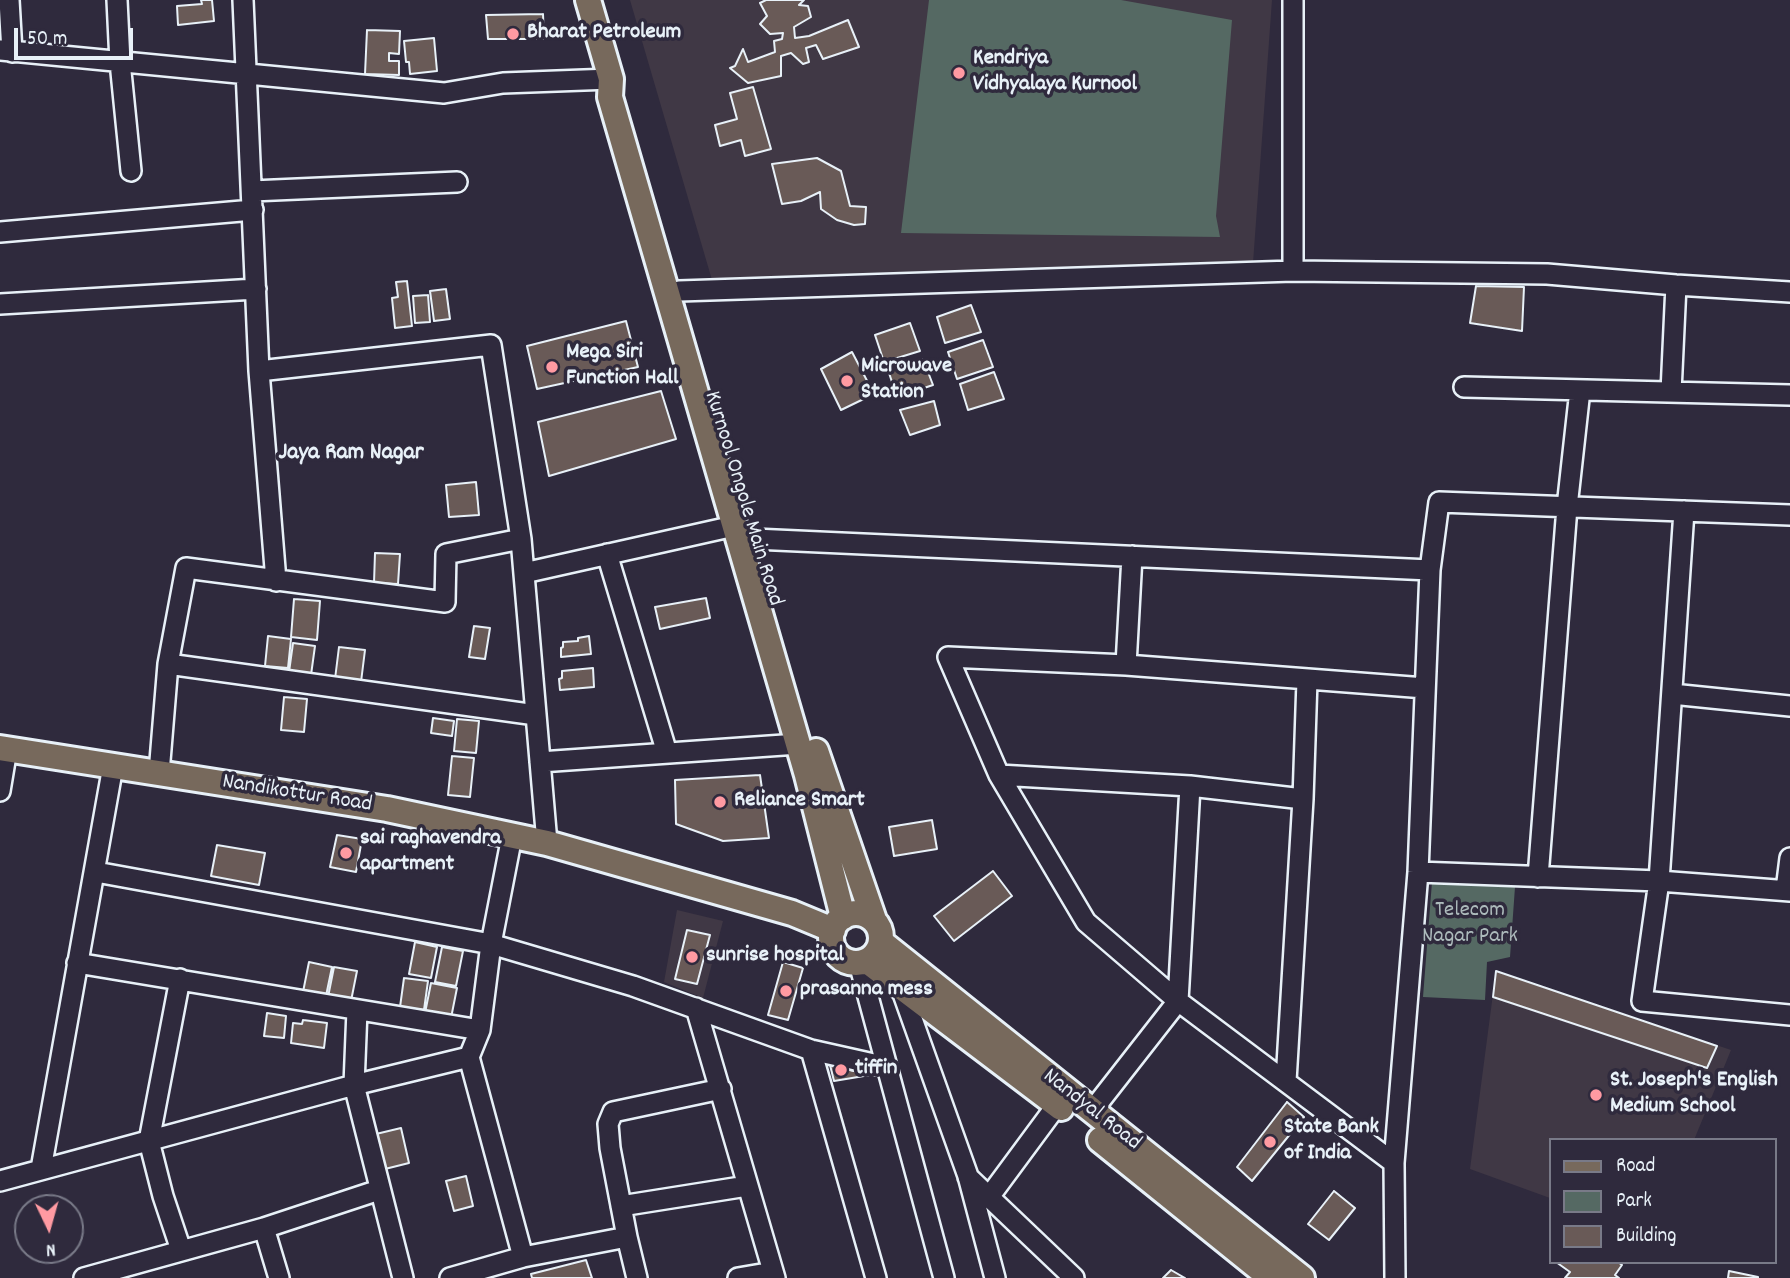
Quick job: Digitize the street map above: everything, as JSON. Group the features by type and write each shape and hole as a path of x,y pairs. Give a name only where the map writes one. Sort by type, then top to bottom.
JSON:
{"main road":[{"name":"Kurnool Ongole Main Road","path":"588,0 611,79 610,97 744,533 818,758 870,947 843,959 836,954 831,938 838,923 798,744 744,533 679,291 621,91 611,79"},
{"name":"Nandikottur Road","path":"4,749 387,809 547,843 792,913 838,923 859,913 870,947"},
{"name":"Nandyal Road","path":"870,947 901,988 1058,1105 1271,1278"},
{"name":"Nandyal Road","path":"870,947 1092,1111 1302,1278"}],"street":[{"path":"9,0 6,51 444,93 503,83 611,79"},
{"path":"117,0 131,171"},
{"path":"243,0 259,371 276,581"},
{"path":"1293,0 1293,271"},
{"path":"0,232 252,201 457,182"},
{"path":"679,291 1293,271 1547,274 1790,292"},
{"path":"1671,392 1676,285"},
{"path":"0,304 256,289"},
{"path":"259,371 491,345 521,539 547,843"},
{"path":"1464,387 1790,394"},
{"path":"1538,877 1567,507 1580,390"},
{"path":"1395,1278 1394,1163 1418,872 1430,570 1439,502 1790,515"},
{"path":"1684,511 1659,881 1642,1001 1790,1015"},
{"path":"524,573 607,554 744,533 1430,570"},
{"path":"159,773 168,664 186,568 445,602 446,554 521,539"},
{"path":"607,554 667,753"},
{"path":"1126,665 1132,556"},
{"path":"1394,1163 1178,1001 1086,922 999,775 948,657 1126,665 1425,688"},
{"path":"168,664 536,715"},
{"path":"1286,1081 1303,799 1307,681"},
{"path":"1672,694 1790,706"},
{"path":"540,762 798,744"},
{"path":"0,791 4,749"},
{"path":"41,1169 113,766"},
{"path":"999,775 1190,786 1303,799"},
{"path":"1092,1111 1178,1001 1190,786"},
{"path":"512,836 491,944 480,1030 469,1057 523,1257"},
{"path":"1418,872 1659,881 1788,890 1790,858"},
{"path":"96,872 491,944 696,1008 811,1050 887,1067"},
{"path":"870,947 887,1067 943,1278"},
{"path":"78,963 480,1030"},
{"path":"180,979 149,1140 163,1196 181,1250"},
{"path":"901,988 968,1176 995,1278"},
{"path":"696,1008 774,1275 738,1278"},
{"path":"357,1010 354,1085 403,1278"},
{"path":"811,1050 876,1278"},
{"path":"0,1181 354,1085 469,1057"},
{"path":"637,1278 626,1237 608,1124 613,1112 721,1089"},
{"path":"989,1197 1058,1105"},
{"path":"968,1176 1074,1278"},
{"path":"621,1206 747,1186"},
{"path":"84,1278 264,1228 379,1190"},
{"path":"264,1228 279,1278"},
{"path":"450,1278 523,1257 626,1237"}],"shaded area":[{"name":"Kendriya Vidhyalaya Kurnool","path":"630,0 1272,0 1253,263 712,280"},
{"path":"677,910 723,921 703,998 664,982"},
{"name":"St. Joseph's English Medium School","path":"1496,971 1731,1050 1695,1138 1548,1138 1548,1197 1470,1169"}],"green space":[{"path":"929,0 1121,0 1232,20 1216,216 1220,237 901,233"},
{"name":"Telecom Nagar Park","path":"1432,882 1515,887 1510,957 1487,962 1485,1000 1423,997"}],"building":[{"path":"201,0 212,0 214,21 178,25 177,6 202,4"},
{"path":"766,0 804,0 799,5 808,6 811,17 794,27 795,38 809,36 848,20 859,47 823,59 816,45 806,48 809,62 803,64 791,53 781,56 781,76 748,83 730,68 735,66 743,49 748,62 775,52 774,41 782,39 783,33 770,34 760,24 767,16 760,3"},
{"path":"543,14 544,39 488,39 486,15"},
{"path":"367,30 400,31 399,54 389,53 389,61 399,61 399,75 365,74"},
{"path":"434,38 437,71 410,74 404,41"},
{"path":"753,87 771,149 745,156 741,140 720,146 715,125 737,119 730,93"},
{"path":"817,158 841,171 850,206 866,207 865,224 854,225 837,220 821,209 820,192 801,201 782,204 772,164"},
{"path":"407,281 412,326 395,328 392,298 398,297 396,282"},
{"path":"1476,286 1524,287 1522,331 1470,323"},
{"path":"446,289 450,319 434,321 430,291"},
{"path":"428,295 430,322 415,323 413,296"},
{"path":"971,305 981,332 945,343 937,317"},
{"path":"626,321 638,367 537,389 527,346"},
{"path":"910,323 920,351 884,362 875,335"},
{"path":"983,340 993,367 957,379 948,352"},
{"name":"Microwave Station","path":"852,352 874,394 841,410 821,369"},
{"path":"923,359 933,385 897,397 888,370"},
{"path":"994,372 1004,399 968,410 960,384"},
{"path":"661,391 676,439 549,476 538,422"},
{"path":"934,401 940,425 910,435 900,410"},
{"path":"476,482 479,515 449,517 446,485"},
{"path":"375,553 400,554 398,584 374,583"},
{"path":"706,598 710,618 660,629 655,607"},
{"path":"294,599 320,601 317,640 291,637"},
{"path":"474,626 490,628 485,659 469,657"},
{"path":"268,636 291,639 288,668 265,666"},
{"path":"589,636 591,654 561,657 563,642 578,641 578,638"},
{"path":"293,643 315,646 311,675 289,672"},
{"path":"339,647 365,650 361,682 335,679"},
{"path":"593,668 594,687 560,690 559,679 562,678 562,671"},
{"path":"284,697 307,699 304,732 281,730"},
{"path":"433,718 454,721 452,736 431,733"},
{"path":"457,719 479,721 476,753 454,751"},
{"path":"452,756 474,758 470,797 448,795"},
{"name":"Reliance Smart","path":"760,775 769,838 723,841 676,824 675,780"},
{"path":"932,820 937,849 894,856 889,827"},
{"name":"sai raghavendra apartment","path":"337,835 362,839 356,872 330,867"},
{"path":"217,845 265,853 259,885 211,876"},
{"path":"993,871 1012,896 954,941 934,916"},
{"name":"sunrise hospital","path":"687,930 710,935 697,984 675,979"},
{"path":"415,942 437,947 431,978 409,974"},
{"path":"442,947 463,951 456,986 435,982"},
{"path":"309,962 332,967 326,996 303,992"},
{"name":"prasanna mess","path":"783,962 803,968 788,1020 768,1015"},
{"path":"334,967 357,971 350,1006 327,1002"},
{"path":"1496,971 1717,1046 1707,1068 1493,997"},
{"path":"404,978 428,981 424,1010 400,1007"},
{"path":"431,983 457,988 450,1023 424,1018"},
{"path":"267,1013 286,1016 284,1038 264,1036"},
{"path":"303,1020 327,1023 324,1048 291,1043 293,1023 302,1024"},
{"name":"tiffin","path":"830,1065 870,1075 834,1081"},
{"name":"State Bank of India","path":"1287,1102 1304,1117 1252,1181 1237,1167"},
{"path":"401,1128 409,1163 377,1171 376,1134"},
{"path":"466,1176 473,1206 454,1211 446,1181"},
{"path":"1334,1191 1355,1208 1329,1240 1308,1224"},
{"path":"586,1260 592,1278 532,1278 531,1274"},
{"path":"1559,1264 1622,1265 1615,1275 1619,1278 1565,1278 1570,1272"},
{"path":"1171,1270 1185,1278 1163,1278"},
{"path":"1729,1271 1758,1277 1758,1278 1728,1278"}],"place":[{"name":"Bharat Petroleum","path":"513,34"},
{"name":"Kendriya Vidhyalaya Kurnool","path":"959,73"},
{"name":"Mega Siri Function Hall","path":"552,367"},
{"name":"Microwave Station","path":"847,381"},
{"name":"Reliance Smart","path":"720,802"},
{"name":"sai raghavendra apartment","path":"346,853"},
{"name":"sunrise hospital","path":"692,957"},
{"name":"prasanna mess","path":"786,991"},
{"name":"tiffin","path":"841,1070"},
{"name":"St. Joseph's English Medium School","path":"1596,1095"},
{"name":"State Bank of India","path":"1270,1142"}],"district":[{"name":"Jaya Ram Nagar","path":"351,455"}]}
